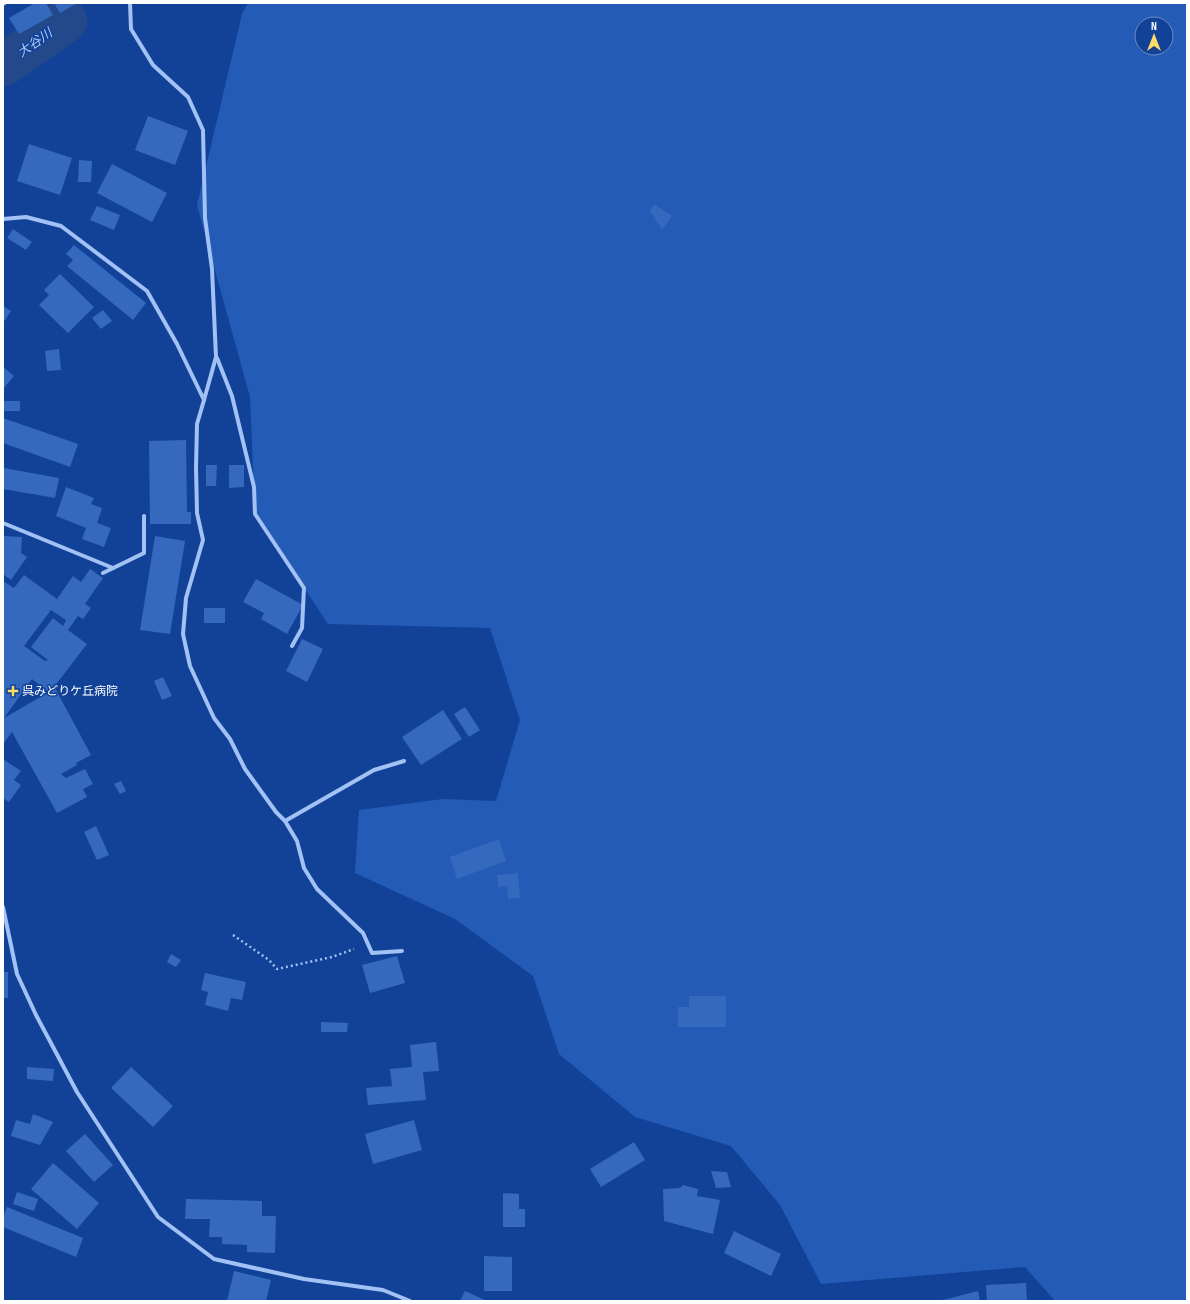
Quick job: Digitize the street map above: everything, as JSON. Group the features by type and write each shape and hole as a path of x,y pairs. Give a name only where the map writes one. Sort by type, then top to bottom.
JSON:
{"street":[{"path":"130,3 131,29 153,65 188,97 202,130 205,218 212,270 216,357 196,424 197,513 203,540 186,598 183,634 190,666 214,718 230,739 245,769 276,812 285,821 297,841 304,868 317,889 363,933 372,953 402,951"},
{"path":"3,219 26,217 61,226 147,291 177,344 204,400"},
{"path":"216,357 232,396 254,487 255,514 304,588 302,628 292,646"},
{"path":"103,573 144,553 144,516"},
{"path":"3,523 113,568"},
{"path":"285,821 374,770 404,761"},
{"path":"3,907 17,974 36,1015 77,1092 158,1217 214,1259 304,1279 383,1290 410,1301"}],"path":[{"path":"233,935 269,960 277,969 332,957 358,947 359,929"}],"shaded area":[{"path":"248,3 1187,3 1187,1301 1055,1301 1025,1267 821,1284 780,1205 731,1146 635,1117 559,1054 533,976 455,919 355,873 359,810 443,799 496,801 520,720 490,628 328,624 255,514 250,397 197,205 242,14"}],"building":[{"path":"35,3 46,3 53,15 19,34 9,18"},
{"path":"54,3 77,3 60,13"},
{"path":"148,116 188,131 175,165 135,150"},
{"path":"29,144 72,158 60,195 17,181"},
{"path":"79,160 92,161 91,182 78,182"},
{"path":"112,164 167,193 152,222 97,193"},
{"path":"654,204 672,216 662,230 650,211"},
{"path":"97,206 120,215 114,230 90,220"},
{"path":"13,229 32,242 26,250 7,238"},
{"path":"74,245 146,303 133,320 67,266 73,260 66,254"},
{"path":"60,274 94,307 68,333 39,305 49,295 44,290"},
{"path":"3,306 11,311 3,323"},
{"path":"103,310 112,321 101,329 92,318"},
{"path":"59,349 61,370 47,371 45,351"},
{"path":"3,367 14,376 3,389"},
{"path":"3,401 20,401 20,411 3,411"},
{"path":"3,418 78,444 70,467 3,443"},
{"path":"186,440 187,512 191,512 191,524 150,524 149,441"},
{"path":"206,465 217,465 216,486 206,486"},
{"path":"229,465 244,465 244,487 229,488"},
{"path":"4,468 59,478 55,498 3,489"},
{"path":"66,487 94,498 91,504 102,508 97,523 111,528 104,547 82,539 86,528 56,516"},
{"path":"3,536 22,537 21,553 27,557 11,580 3,574"},
{"path":"155,536 185,541 170,634 140,630"},
{"name":"呉みどりケ丘病院","path":"90,569 103,578 85,604 91,608 83,619 78,616 68,630 87,644 51,691 55,688 91,755 76,763 77,765 61,774 66,778 85,769 93,784 83,789 87,797 57,813 12,732 3,744 3,581 14,588 24,575 57,599 73,576 81,582","holes":["51,610 66,620 63,626 53,618 31,647 48,660 45,661 24,646","32,679 49,692 4,718"]},
{"path":"256,579 303,605 287,634 261,619 264,613 243,602"},
{"path":"204,608 225,608 225,623 204,623"},
{"path":"302,639 323,649 307,682 286,671"},
{"path":"163,677 172,696 162,700 154,681"},
{"path":"465,707 480,730 469,737 454,714"},
{"path":"443,710 462,739 421,765 402,737"},
{"path":"3,759 21,771 14,780 21,785 9,802 3,798"},
{"path":"121,781 126,791 120,794 114,784"},
{"path":"96,826 109,855 97,860 84,832"},
{"path":"499,839 506,861 457,879 450,857"},
{"path":"518,873 520,898 508,899 507,886 498,887 497,875"},
{"path":"171,954 181,960 176,967 167,962"},
{"path":"397,956 405,983 370,993 362,965"},
{"path":"3,972 8,972 8,998 3,998"},
{"path":"205,973 246,982 242,1000 231,998 228,1011 205,1005 208,992 201,990"},
{"path":"689,996 726,996 726,1027 678,1027 678,1007 689,1007"},
{"path":"321,1022 348,1023 347,1032 321,1032"},
{"path":"436,1042 439,1071 423,1072 426,1100 368,1105 366,1088 392,1086 390,1069 412,1067 410,1045"},
{"path":"27,1067 54,1069 53,1081 27,1079"},
{"path":"131,1067 173,1106 153,1127 111,1088"},
{"path":"33,1114 53,1122 40,1145 11,1136 16,1120 30,1124"},
{"path":"414,1120 422,1150 373,1164 365,1134"},
{"path":"85,1134 113,1165 94,1182 66,1151"},
{"path":"634,1142 645,1160 601,1187 590,1169"},
{"path":"53,1163 99,1203 77,1229 31,1189"},
{"path":"711,1171 727,1172 731,1187 716,1188"},
{"path":"683,1185 698,1189 697,1196 720,1200 713,1234 664,1221 663,1189 680,1188"},
{"path":"17,1192 38,1199 34,1211 13,1204"},
{"path":"503,1193 519,1194 519,1209 525,1209 525,1227 503,1227"},
{"path":"186,1199 262,1201 262,1216 276,1216 275,1253 247,1252 247,1245 222,1244 222,1237 209,1237 210,1219 185,1219"},
{"path":"7,1207 83,1238 76,1257 3,1227 3,1217"},
{"path":"734,1231 781,1254 771,1276 724,1253"},
{"path":"484,1256 512,1257 512,1291 484,1291"},
{"path":"234,1271 271,1280 266,1301 227,1301"},
{"path":"1026,1283 1027,1301 987,1301 986,1285"},
{"path":"465,1291 487,1301 460,1301"},
{"path":"978,1291 980,1301 943,1301 943,1300"}],"waterway":[{"name":"大谷川","path":"3,65 66,21"}],"place":[{"name":"呉みどりケ丘病院","path":"13,691"}]}
